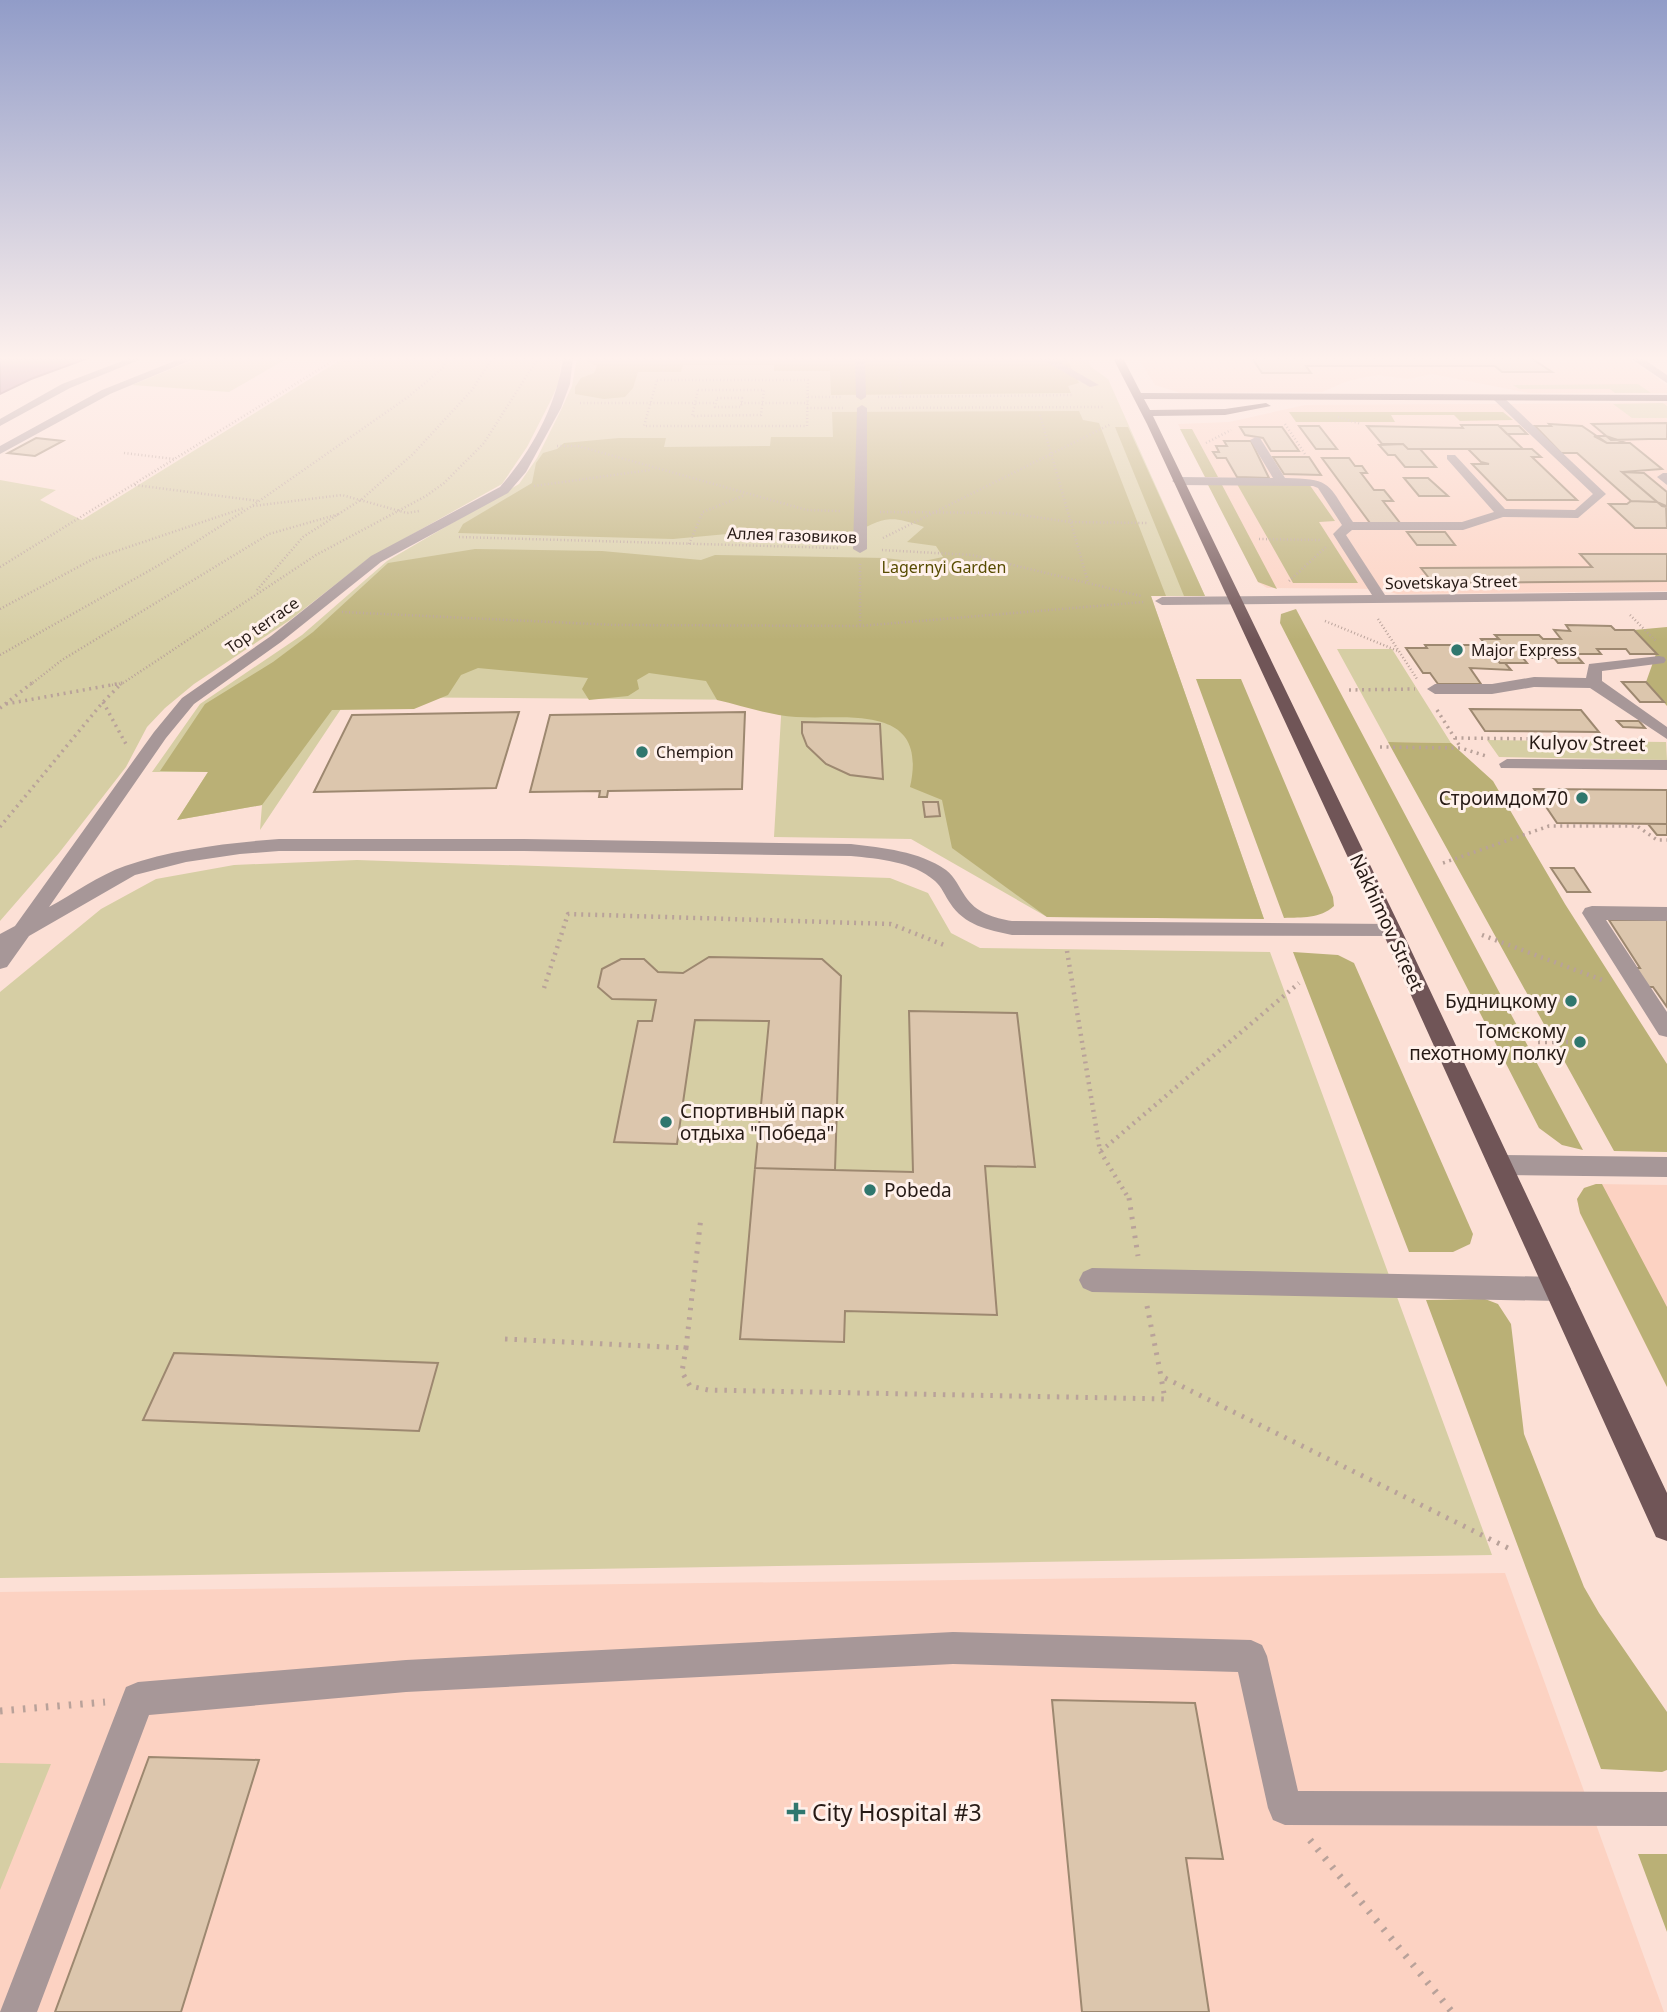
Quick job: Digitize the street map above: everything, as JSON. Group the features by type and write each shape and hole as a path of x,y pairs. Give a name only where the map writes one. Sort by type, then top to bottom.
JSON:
{"main road":[{"name":"Nakhimov Street","path":"1164,452 1392,931 1667,1526"}],"street":[{"name":"Top terrace","path":"0,962 5,958 9,939 188,701 313,611 376,559 504,490 520,472 531,452"},
{"path":"860,549 861,452"},
{"path":"1264,452 1282,481"},
{"path":"1382,600 1339,534 1349,526 1463,526 1502,513 1578,514 1600,494 1555,452"},
{"path":"1451,457 1502,513"},
{"path":"1178,481 1307,481 1320,485 1349,526"},
{"name":"Sovetskaya Street","path":"1163,601 1667,596"},
{"path":"1594,683 1594,667 1659,660"},
{"path":"1429,689 1492,690 1534,682 1594,683 1667,734"},
{"name":"Kulyov Street","path":"1507,764 1667,765"},
{"path":"9,939 130,871 186,856 279,845 851,850 891,855 919,863 943,877 962,908 986,924 1012,928 1392,931"},
{"path":"1667,914 1592,913 1667,1029"},
{"path":"1500,1165 1667,1167"},
{"path":"1092,1280 1558,1289"},
{"path":"18,2012 138,1699 406,1676 953,1648 1251,1656 1285,1808 1667,1809"}],"path":[{"path":"0,567 186,452"},
{"path":"0,655 161,564 252,506 329,452"},
{"path":"252,596 303,537 363,499 413,452"},
{"path":"0,827 103,702 122,683 316,555 426,496 476,452"},
{"path":"860,626 860,549 1055,452"},
{"path":"124,453 174,459"},
{"path":"1051,454 1088,583"},
{"path":"504,490 654,470"},
{"path":"134,484 259,501"},
{"path":"0,609 93,559 252,506 342,495 398,510"},
{"path":"689,544 703,512 746,495"},
{"path":"2,706 62,660 269,534 339,514"},
{"name":"Аллея газовиков","path":"416,536 860,549 972,555 1163,601"},
{"path":"1259,539 1333,540 1286,584"},
{"path":"1613,596 1658,643"},
{"path":"1366,600 1398,651 1429,689 1461,748"},
{"path":"313,611 614,625 860,626 1163,601"},
{"path":"1321,619 1398,651"},
{"path":"2,706 122,683"},
{"path":"1349,690 1429,689"},
{"path":"103,702 138,765"},
{"path":"1455,738 1640,740"},
{"path":"1380,747 1461,748 1507,764"},
{"path":"1443,863 1549,825 1637,827 1657,840 1667,840"},
{"path":"544,988 568,914 891,923 944,945"},
{"path":"1482,935 1646,996"},
{"path":"1100,1151 1299,983"},
{"path":"1516,999 1564,1000"},
{"path":"1538,1042 1568,1042"},
{"path":"701,1217 682,1372 690,1386 708,1390 1165,1399 1161,1376"},
{"path":"505,1339 686,1348"},
{"path":"0,1711 138,1699"},
{"path":"1285,1808 1452,2012"}],"shaded area":[{"path":"1192,452 1667,452 1667,591 1397,594 1381,589 1267,588 1258,582"},
{"path":"1596,1184 1667,1185 1667,1387 1580,1213 1577,1199 1584,1188"},
{"name":"City Hospital #3","path":"1505,1573 1664,2012 0,2012 0,1592"}],"green space":[{"path":"192,452 524,452 502,484 368,559 290,620 194,684 165,708 147,727 126,767 59,853 0,921 0,480 56,490 40,500 82,520"},
{"name":"Lagernyi Garden","path":"540,452 1141,452 1205,596 1151,596 1264,919 1047,917 911,839 774,837 782,700 349,697 260,830 262,805 177,820 208,772 152,772 200,704 302,635 387,561 519,484"},
{"name":"Lagernyi Garden","path":"1110,452 1166,596 1151,596 1264,919 1047,917 952,848 942,800 910,787 913,760 908,741 896,729 860,718 796,717 766,712 717,700 706,681 649,673 637,680 639,689 628,696 589,700 582,689 588,678 478,668 461,675 448,695 414,709 332,710 262,805 177,820 208,772 160,771 205,704 273,662 313,632 388,563 475,549 602,551 701,560 715,555 885,558 919,562 943,557 936,546 907,542 924,527 894,519 879,522 850,535 854,544 826,545 738,533 673,539 458,533 463,524 532,483 536,463 543,453"},
{"path":"1125,452 1139,452 1205,596 1184,596"},
{"path":"1192,452 1204,452 1218,477 1205,477"},
{"path":"1207,483 1221,483 1277,589 1258,582"},
{"path":"1237,484 1309,484 1335,521 1319,522 1358,583 1293,583"},
{"path":"1296,609 1583,1150 1562,1145 1539,1128 1280,623 1281,614"},
{"path":"1667,627 1667,706 1646,682 1656,654 1634,630"},
{"path":"1337,649 1392,649 1451,743 1388,742"},
{"path":"1196,679 1241,679 1333,897 1334,906 1329,910 1310,916 1284,918"},
{"path":"1487,740 1666,742 1667,760 1499,757"},
{"path":"1388,742 1451,743 1493,781 1565,904 1667,1064 1667,1152 1614,1151"},
{"name":"Спортивный парк отдыха \"Победа\"","path":"357,860 890,878 928,893 951,933 980,948 1270,952 1492,1555 0,1578 0,992 101,909 156,879 234,865"},
{"path":"1293,952 1338,955 1354,963 1473,1234 1470,1244 1453,1252 1409,1252"},
{"path":"1602,1184 1667,1307 1667,1387 1580,1213 1577,1199 1584,1188"},
{"path":"1485,1299 1498,1304 1511,1324 1524,1434 1584,1587 1667,1712 1667,1770 1662,1772 1601,1769 1426,1300"},
{"path":"0,1763 51,1764 0,1890"},
{"path":"1638,1854 1667,1854 1667,1932"}],"building":[{"path":"10,452 43,452 35,456 8,453"},
{"path":"1213,452 1256,452 1269,478 1237,477 1226,458 1217,458"},
{"path":"1385,452 1423,452 1436,467 1405,467 1395,455 1388,455"},
{"path":"1471,452 1535,452 1541,457 1532,457 1577,500 1507,500 1472,464 1489,464 1481,462"},
{"path":"1641,452 1662,469 1622,472 1657,502 1631,501 1577,453 1561,453"},
{"path":"1273,457 1309,457 1321,475 1284,474"},
{"path":"1322,458 1349,458 1355,466 1362,466 1367,473 1361,473 1374,490 1384,490 1393,501 1383,501 1400,523 1370,523"},
{"path":"1622,472 1644,473 1667,492 1667,507 1662,506"},
{"path":"1404,478 1428,478 1448,496 1419,496"},
{"path":"1631,501 1657,502 1666,506 1667,528 1635,528 1609,504 1627,504"},
{"path":"1407,532 1445,532 1455,545 1417,545"},
{"path":"1580,554 1667,554 1667,581 1433,583 1421,568 1592,567"},
{"path":"1566,625 1611,626 1615,630 1634,630 1657,654 1630,654 1626,649 1597,649 1601,654 1575,654 1583,663 1558,663 1554,658 1523,658 1527,663 1500,663 1481,639 1499,639 1495,635 1539,635 1543,639 1561,639 1554,630 1570,631"},
{"path":"1425,645 1471,645 1473,648 1488,648 1500,663 1505,663 1511,670 1470,668 1481,684 1438,684 1430,673 1423,673 1406,648 1427,648"},
{"path":"1622,682 1646,682 1664,702 1640,702"},
{"path":"1470,709 1581,710 1599,732 1485,731"},
{"path":"519,712 496,788 314,792 352,715"},
{"name":"Chempion","path":"745,712 742,789 608,791 607,797 599,797 600,791 530,792 550,715"},
{"path":"1617,721 1639,721 1645,728 1623,727"},
{"path":"802,722 880,724 883,779 850,775 826,764 807,746 802,733"},
{"path":"1534,789 1667,790 1667,824 1557,823"},
{"path":"923,802 938,802 940,816 925,817"},
{"path":"1648,824 1667,824 1667,835 1657,835"},
{"path":"1551,868 1574,868 1590,892 1567,892"},
{"path":"1609,920 1667,920 1667,1007 1635,968 1640,968"},
{"path":"709,957 822,959 841,976 835,1170 755,1168 769,1021 695,1020 677,1144 614,1142 638,1021 652,1021 656,1000 612,999 598,987 602,969 621,959 644,959 658,972 683,973"},
{"name":"Pobeda","path":"909,1011 1017,1013 1035,1167 985,1166 997,1315 845,1311 844,1342 740,1339 755,1168 913,1172"},
{"path":"174,1353 438,1363 419,1431 143,1420"},
{"path":"1052,1700 1195,1703 1223,1859 1186,1858 1209,2012 1082,2012"},
{"path":"149,1757 259,1760 181,2012 55,2012"}],"place":[{"name":"Major Express","path":"1457,650"},
{"name":"Chempion","path":"642,752"},
{"name":"Строимдом70","path":"1582,798"},
{"name":"Будницкому","path":"1571,1001"},
{"name":"Томскому пехотному полку","path":"1580,1042"},
{"name":"Спортивный парк отдыха \"Победа\"","path":"666,1122"},
{"name":"Pobeda","path":"870,1190"},
{"name":"City Hospital #3","path":"796,1812"}]}
